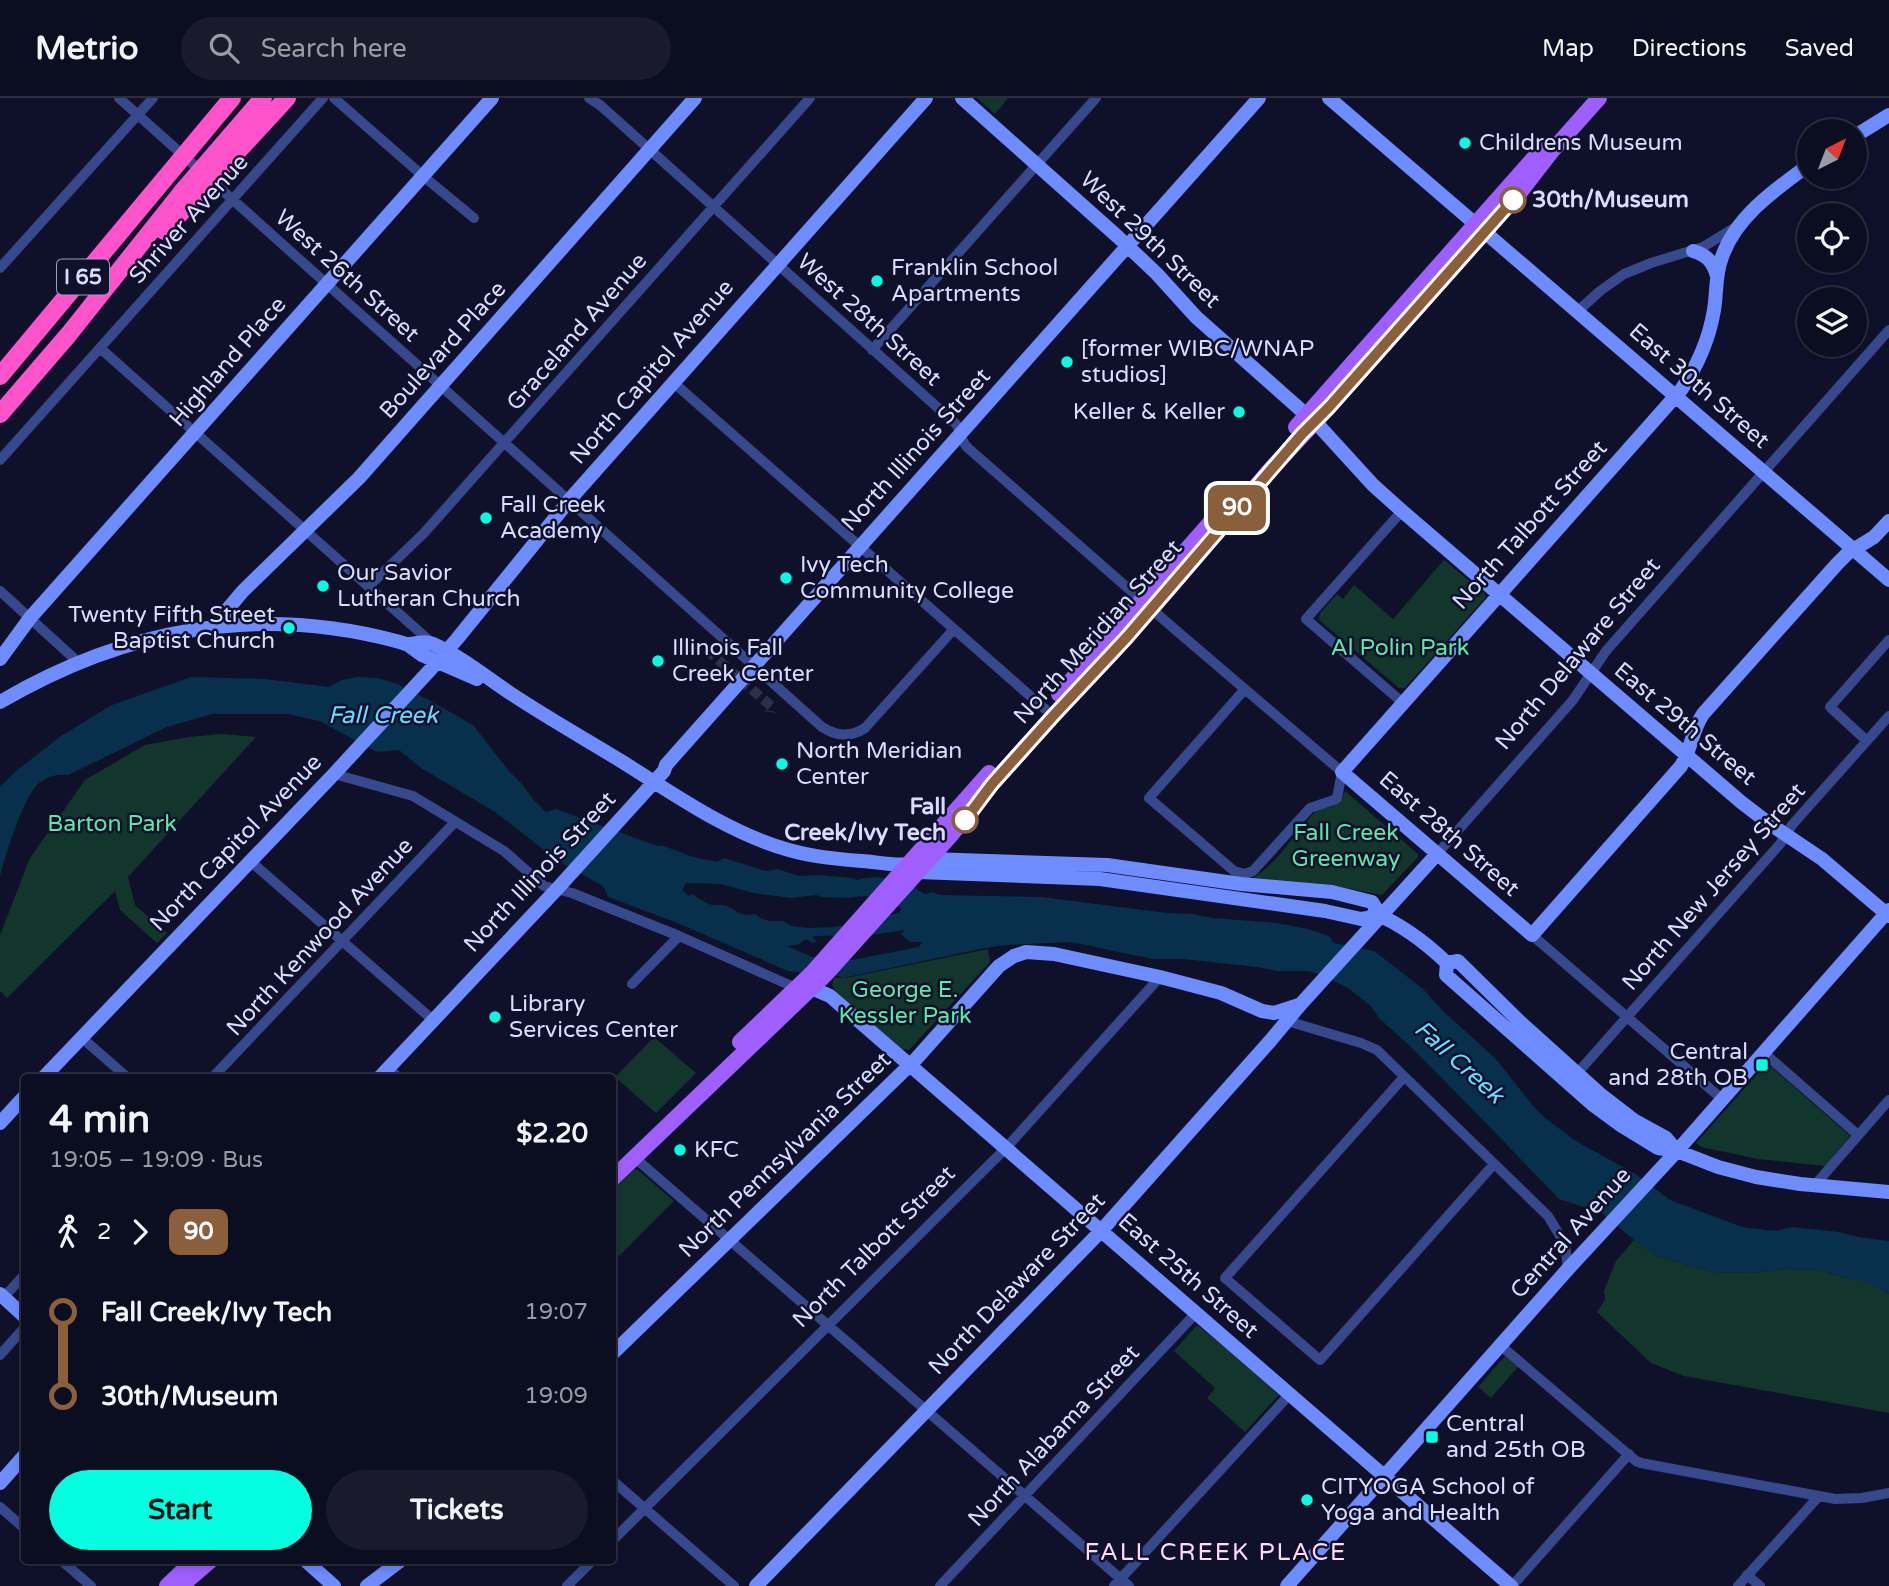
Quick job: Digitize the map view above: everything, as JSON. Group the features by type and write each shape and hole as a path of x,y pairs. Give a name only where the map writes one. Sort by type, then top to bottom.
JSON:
{"highway":[{"name":"I 65","path":"0,376 231,98"},
{"path":"227,153 263,98"},
{"path":"0,414 187,197 227,153 287,98"}],"main road":[{"name":"Highland Place","path":"0,659 30,618 492,98"},
{"name":"Boulevard Place","path":"222,625 226,611 243,591 359,478 695,98"},
{"name":"North Capitol Avenue","path":"47,1074 427,673 439,652 569,501 926,98"},
{"name":"West 29th Street","path":"962,98 1128,246 1196,317 1310,418"},
{"name":"North Illinois Street","path":"390,1074 433,1020 664,771 666,765 1259,98"},
{"name":"East 30th Street","path":"1329,98 1889,580"},
{"name":"North Meridian Street","path":"907,874 930,859 1147,604 1480,227 1587,98"},
{"name":"North Meridian Street","path":"1480,227 1520,192 1599,98"},
{"path":"1867,129 1889,115"},
{"path":"1738,226 1765,199 1797,174"},
{"name":"North Talbott Street","path":"1342,772 1676,396 1694,370 1707,341 1714,311 1717,276 1725,250 1738,226"},
{"path":"1693,251 1707,257 1717,276"},
{"name":"East 29th Street","path":"1310,418 1402,512 1752,811 1822,859 1888,913"},
{"path":"1532,935 1679,768 1702,716 1837,564 1874,537 1889,521"},
{"name":"North Meridian Street","path":"616,1175 811,981 907,874 1045,709 1147,604"},
{"path":"0,702 78,662 144,640 185,631 222,625 273,623 349,630 407,644 422,655 439,652 733,829 786,850 907,874 1100,879 1361,919 1381,916"},
{"name":"East 28th Street","path":"1342,772 1532,935"},
{"name":"North Delaware Street","path":"756,1586 1101,1231 1437,854"},
{"path":"930,859 1107,865 1241,884 1332,892 1372,902 1381,916 1417,936 1447,963 1458,961 1520,1022 1572,1079 1666,1138 1676,1151 1748,1176 1814,1186 1889,1192"},
{"name":"Central Avenue","path":"1287,1586 1888,913"},
{"name":"North Pennsylvania Street","path":"616,1350 910,1065 999,966 1014,956 1031,952 1054,954 1160,977"},
{"path":"1160,977 1221,993 1262,1011 1269,1016 1272,1023 1271,1040"},
{"name":"North Meridian Street","path":"616,1162 718,1066 756,1025 811,981"},
{"name":"East 25th Street","path":"811,981 1511,1586"},
{"path":"1262,1011 1274,1013 1302,1003"},
{"path":"0,1123 21,1100"},
{"path":"2,1296 21,1313"},
{"path":"0,1483 21,1460"},
{"path":"167,1586 189,1564"},
{"path":"181,1586 207,1564"},
{"path":"309,1564 334,1586"},
{"path":"367,1586 396,1564"}],"street":[{"name":"West 26th Street","path":"119,98 822,727 834,733 858,733 873,721 954,629"},
{"path":"1,263 153,98"},
{"name":"Shriver Avenue","path":"0,460 323,98"},
{"path":"334,98 474,218"},
{"name":"West 28th Street","path":"589,98 956,424 962,442 968,448 1147,604"},
{"name":"Graceland Avenue","path":"369,586 424,533 810,98"},
{"path":"872,350 1096,98"},
{"path":"1578,312 1600,291 1624,274 1651,262 1693,251 1738,226"},
{"name":"North Delaware Street","path":"1437,854 1573,700 1606,651 1889,330"},
{"path":"100,348 369,586 439,652"},
{"path":"674,383 1045,709"},
{"path":"1402,512 1306,620 1402,703"},
{"path":"0,591 78,662"},
{"name":"East 28th Street","path":"1147,604 1342,772"},
{"path":"1867,741 1830,707 1889,640"},
{"name":"North Talbott Street","path":"1245,689 1149,798 1234,871 1250,873 1310,808 1334,800 1342,772"},
{"name":"North New Jersey Street","path":"1572,1079 1889,716"},
{"path":"334,774 413,796 504,851 544,886 560,885 572,893 679,936 811,981"},
{"name":"North Kenwood Avenue","path":"216,1074 455,822"},
{"path":"250,862 433,1020"},
{"name":"East 28th Street","path":"1532,935 1722,1099"},
{"path":"632,984 679,936"},
{"name":"North Talbott Street","path":"616,1537 1006,1148 1160,977"},
{"path":"1287,1021 1373,1047 1548,1216 1565,1244 1568,1269"},
{"path":"82,1038 123,1074"},
{"path":"1763,1052 1858,1135"},
{"path":"1404,1077 1225,1278 1320,1360 1494,1164"},
{"path":"1814,1186 1889,1101"},
{"path":"635,1158 926,1410 1121,1584 1290,1394"},
{"path":"1565,1244 1575,1249 1589,1247"},
{"path":"2,1296 21,1279"},
{"name":"North Alabama Street","path":"940,1586 1196,1313"},
{"path":"0,1355 21,1331"},
{"path":"1500,1345 1636,1461 1819,1496 1854,1499 1889,1493"},
{"path":"1511,1586 1629,1454"},
{"path":"616,1483 734,1586"},
{"path":"1738,1586 1819,1496"},
{"path":"0,1507 21,1525"},
{"path":"65,1564 91,1586"},
{"path":"567,1586 589,1564"},
{"path":"1747,1575 1760,1586"}],"green space":[{"path":"977,98 1008,98 995,114"},
{"name":"Al Polin Park","path":"1444,560 1486,597 1405,688 1399,688 1319,620 1320,613 1337,594 1343,599 1354,585 1393,619"},
{"name":"Barton Park","path":"222,734 256,737 128,877 135,905 167,933 157,943 120,910 115,891 7,998 0,991 0,935 30,858 85,780 145,745"},
{"name":"Fall Creek Greenway","path":"1345,791 1418,854 1382,895 1341,887 1251,879 1269,866 1312,815 1321,809 1334,806"},
{"name":"George E. Kessler Park","path":"988,949 990,962 909,1050 902,1049 837,993 832,985 834,978 846,978"},
{"path":"654,1037 696,1073 656,1113 616,1076"},
{"path":"1767,1063 1850,1136 1825,1166 1758,1159 1701,1147 1696,1143"},
{"path":"634,1169 674,1201 619,1256 616,1253 616,1187"},
{"path":"1634,1240 1659,1257 1713,1272 1820,1270 1849,1279 1863,1280 1889,1294 1889,1413 1684,1376 1651,1363 1597,1312 1605,1300 1604,1291 1616,1261"},
{"path":"1197,1325 1279,1395 1245,1432 1207,1398 1215,1388 1174,1351"},
{"path":"1505,1356 1518,1367 1491,1398 1478,1387"}],"water":[{"name":"Fall Creek","path":"191,677 265,679 329,687 342,680 357,677 377,678 395,683 473,725 546,812 556,809 693,857 717,862 724,858 766,871 778,869 798,876 887,879 915,887 926,894 932,892 940,895 1041,897 1212,918 1277,923 1308,929 1329,936 1334,943 1374,951 1422,988 1496,1059 1545,1118 1576,1141 1637,1175 1670,1200 1742,1227 1774,1231 1792,1227 1889,1241 1889,1294 1863,1281 1820,1270 1713,1272 1659,1257 1602,1213 1559,1199 1413,1049 1379,1018 1371,1006 1348,988 1323,976 1309,971 1277,971 1184,959 1153,959 1071,942 985,948 843,978 788,971 675,922 608,897 603,886 561,863 495,812 421,768 399,750 377,752 319,721 288,714 212,714 167,727 68,775 45,779 33,791 21,813 0,876 0,787 61,736 112,705","holes":["686,883 721,884 753,893 791,898 816,895 844,898 866,896 879,898 901,908 900,912 875,920 835,927 792,926 783,921 769,921 755,914 740,914 723,905 704,902 692,894 689,896 682,890","905,930 901,934 910,942 922,942 919,947 852,960 812,957 787,946 797,945 806,939 813,943 817,941 813,936 871,935"]}],"tunnel":[{"path":"707,650 771,706 770,712"}],"bus line":[{"name":"90","path":"965,820 992,784 1113,652 1302,434 1513,200"}],"place":[{"name":"Childrens Museum","path":"1465,143"},
{"name":"30th/Museum","path":"1513,200"},
{"name":"Franklin School Apartments","path":"877,281"},
{"name":"[former WIBC/WNAP studios]","path":"1067,362"},
{"name":"Keller & Keller","path":"1239,412"},
{"name":"Fall Creek Academy","path":"486,518"},
{"name":"Ivy Tech Community College","path":"786,578"},
{"name":"Our Savior Lutheran Church","path":"323,586"},
{"name":"Twenty Fifth Street Baptist Church","path":"289,628"},
{"name":"Illinois Fall Creek Center","path":"658,661"},
{"name":"North Meridian Center","path":"782,764"},
{"name":"Fall Creek/Ivy Tech","path":"965,820"},
{"name":"Library Services Center","path":"495,1017"},
{"name":"Central and 28th OB","path":"1762,1065"},
{"name":"KFC","path":"680,1150"},
{"name":"Central and 25th OB","path":"1432,1437"},
{"name":"CITYOGA School of Yoga and Health","path":"1307,1500"}],"district":[{"name":"FALL CREEK PLACE","path":"1216,1552"}]}
